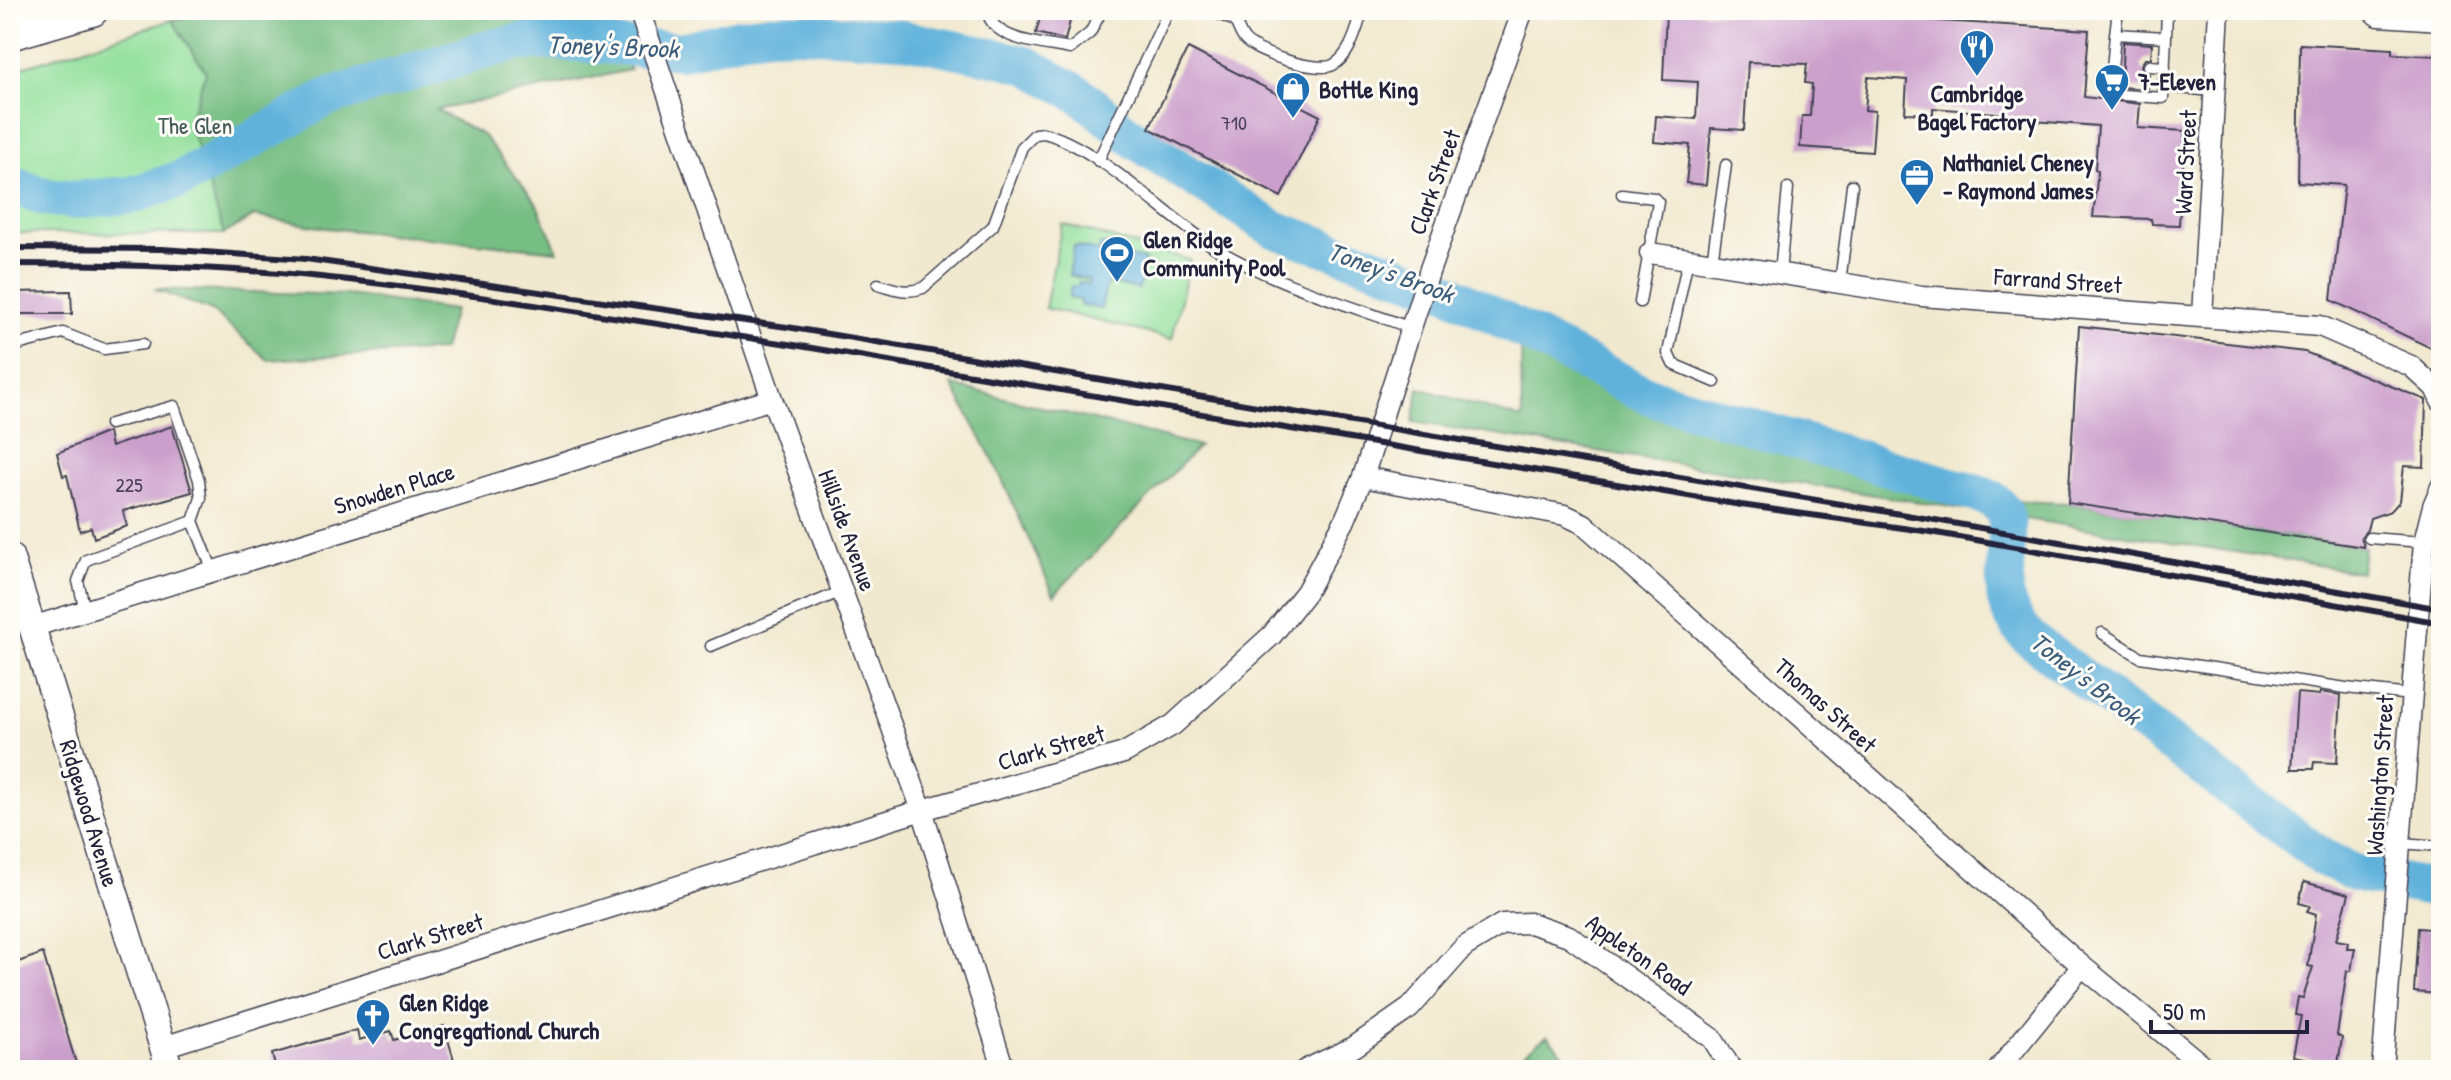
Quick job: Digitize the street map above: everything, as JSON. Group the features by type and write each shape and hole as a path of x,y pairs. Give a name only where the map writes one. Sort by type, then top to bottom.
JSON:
{"main road":[{"path":"10,34 92,10"},
{"path":"2380,10 2441,14"}],"street":[{"name":"Clark Street","path":"166,1059 922,810 1124,753 1173,725 1252,655 1289,615 1306,592 1331,546 1363,477 1420,298 1523,10"},
{"name":"Ward Street","path":"2202,317 2219,10"},
{"name":"Hillside Avenue","path":"641,16 772,399 922,810 1004,1070"},
{"name":"Farrand Street","path":"1650,253 1942,298 2320,326 2411,366 2439,389"},
{"name":"Snowden Place","path":"32,627 772,399"},
{"name":"Thomas Street","path":"1363,477 1565,515 1584,524 2082,966 2208,1070"},
{"name":"Washington Street","path":"2382,1070 2424,542 2438,501"},
{"name":"Ridgewood Avenue","path":"10,556 166,1059"},
{"name":"Appleton Road","path":"1305,1070 1354,1047 1410,1008 1464,947 1502,924 1530,923 1569,936 1712,1038 1732,1070"},
{"path":"1998,1070 2082,966"}],"lane":[{"path":"987,10 991,24 1000,31 1070,49 1090,33 1102,10"},
{"path":"1098,161 1169,10"},
{"path":"1209,10 1235,21 1243,38 1252,46 1272,56 1323,68 1341,59 1363,11 1342,10"},
{"path":"1235,21 1246,10"},
{"path":"2118,10 2115,34 2117,63 2110,94 2163,98 2167,10"},
{"path":"2115,34 2166,37"},
{"path":"2149,66 2165,67"},
{"path":"2164,87 2215,91"},
{"path":"878,284 901,291 913,292 923,288 985,235 998,218 1022,147 1035,134 1053,135 1098,161 1196,235 1239,261 1411,328"},
{"path":"1712,262 1726,165"},
{"path":"1840,283 1852,185"},
{"path":"1780,273 1788,188"},
{"path":"1622,194 1654,198 1658,202 1640,302"},
{"path":"1688,259 1668,353 1673,364 1715,382"},
{"path":"10,347 63,333 104,349 143,344"},
{"path":"110,424 174,406 199,480 201,498 193,521 213,571"},
{"path":"85,610 78,581 86,560 193,521"},
{"path":"2369,538 2424,542"},
{"path":"711,646 842,591"},
{"path":"2102,633 2140,657 2341,688 2411,695"},
{"path":"2400,843 2441,846"}],"green space":[{"name":"The Glen","path":"214,10 610,10 630,70 435,110 224,234 10,233 10,71 172,20"},
{"path":"214,10 610,10 630,70 436,110 483,135 535,201 558,251 326,228 253,216 224,234 189,122 206,72 172,20"},
{"name":"Glen Ridge Community Pool","path":"1062,224 1190,260 1172,339 1045,308"},
{"path":"154,289 349,295 454,310 443,350 268,360 212,311"},
{"path":"1535,328 1644,388 2018,501 2068,503 2364,547 2361,572 1413,422 1419,388 1522,419 1521,348"},
{"path":"952,385 1199,446 1054,595 996,466"},
{"path":"1547,1036 1578,1070 1503,1070"}],"water":[{"path":"1100,244 1119,248 1118,255 1145,260 1139,289 1107,283 1101,309 1080,305 1080,300 1069,298 1071,286 1078,286 1079,282 1088,284 1089,280 1069,275 1074,246 1099,251"}],"building":[{"path":"1042,10 1073,10 1065,40 1036,33"},
{"path":"1666,10 1753,15 1753,10 1812,10 2089,30 2084,97 2140,104 2138,128 2185,131 2179,225 2152,224 2151,219 2093,217 2098,171 2095,170 2098,126 2008,119 2008,114 1933,108 1933,114 1905,113 1907,80 1868,77 1865,110 1875,111 1872,152 1800,147 1802,116 1810,116 1812,84 1805,83 1807,64 1748,62 1744,130 1711,128 1706,185 1686,183 1690,145 1654,142 1656,116 1696,119 1698,82 1663,80"},
{"path":"2123,42 2152,44 2151,58 2145,59 2141,65 2144,72 2149,74 2148,89 2121,87"},
{"path":"2300,44 2392,49 2392,54 2441,56 2441,353 2331,300 2344,185 2298,182"},
{"path":"1188,48 1320,116 1281,197 1149,128"},
{"path":"71,291 72,314 10,314 10,292"},
{"path":"2079,326 2305,352 2426,400 2424,467 2404,466 2400,501 2391,511 2370,518 2367,530 2361,537 2364,547 2068,503"},
{"path":"172,426 192,492 123,511 127,526 94,538 91,527 80,531 67,475 63,476 57,453 108,432 111,447"},
{"path":"2320,692 2341,695 2337,763 2314,762 2313,769 2292,769 2297,693 2320,695"},
{"path":"2304,882 2349,894 2336,940 2348,942 2347,948 2355,948 2351,971 2347,971 2337,1035 2342,1038 2338,1064 2293,1056 2301,1016 2295,1015 2298,997 2303,998 2313,967 2308,966 2316,914 2307,911 2310,906 2299,903"},
{"path":"2418,928 2441,930 2441,994 2414,992"},
{"path":"43,953 78,1070 10,1070 10,965"},
{"name":"Glen Ridge Congregational Church","path":"444,1026 457,1070 276,1070 272,1054 357,1030 359,1040 391,1031 394,1040"}],"waterway":[{"name":"Toney's Brook","path":"10,184 45,197 73,200 132,195 182,179 326,98 520,42 547,41 681,51 739,37 799,32 899,38 1029,66 1080,95 1138,142 1274,229 1449,292 1655,398 1993,500 2006,519 2006,600 2015,620 2029,638 2322,857 2354,873 2441,890"}],"railway":[{"path":"10,248 162,249 306,259 787,327 1918,517 2441,609"},
{"path":"10,264 156,266 265,272 545,306 1741,505 1931,532 2441,623"}],"place":[{"name":"Cambridge Bagel Factory","path":"1977,78"},
{"name":"7-Eleven","path":"2112,112"},
{"name":"Bottle King","path":"1293,120"},
{"name":"Nathaniel Cheney - Raymond James","path":"1917,207"},
{"name":"Glen Ridge Community Pool","path":"1117,284"},
{"name":"Glen Ridge Congregational Church","path":"373,1047"}]}
